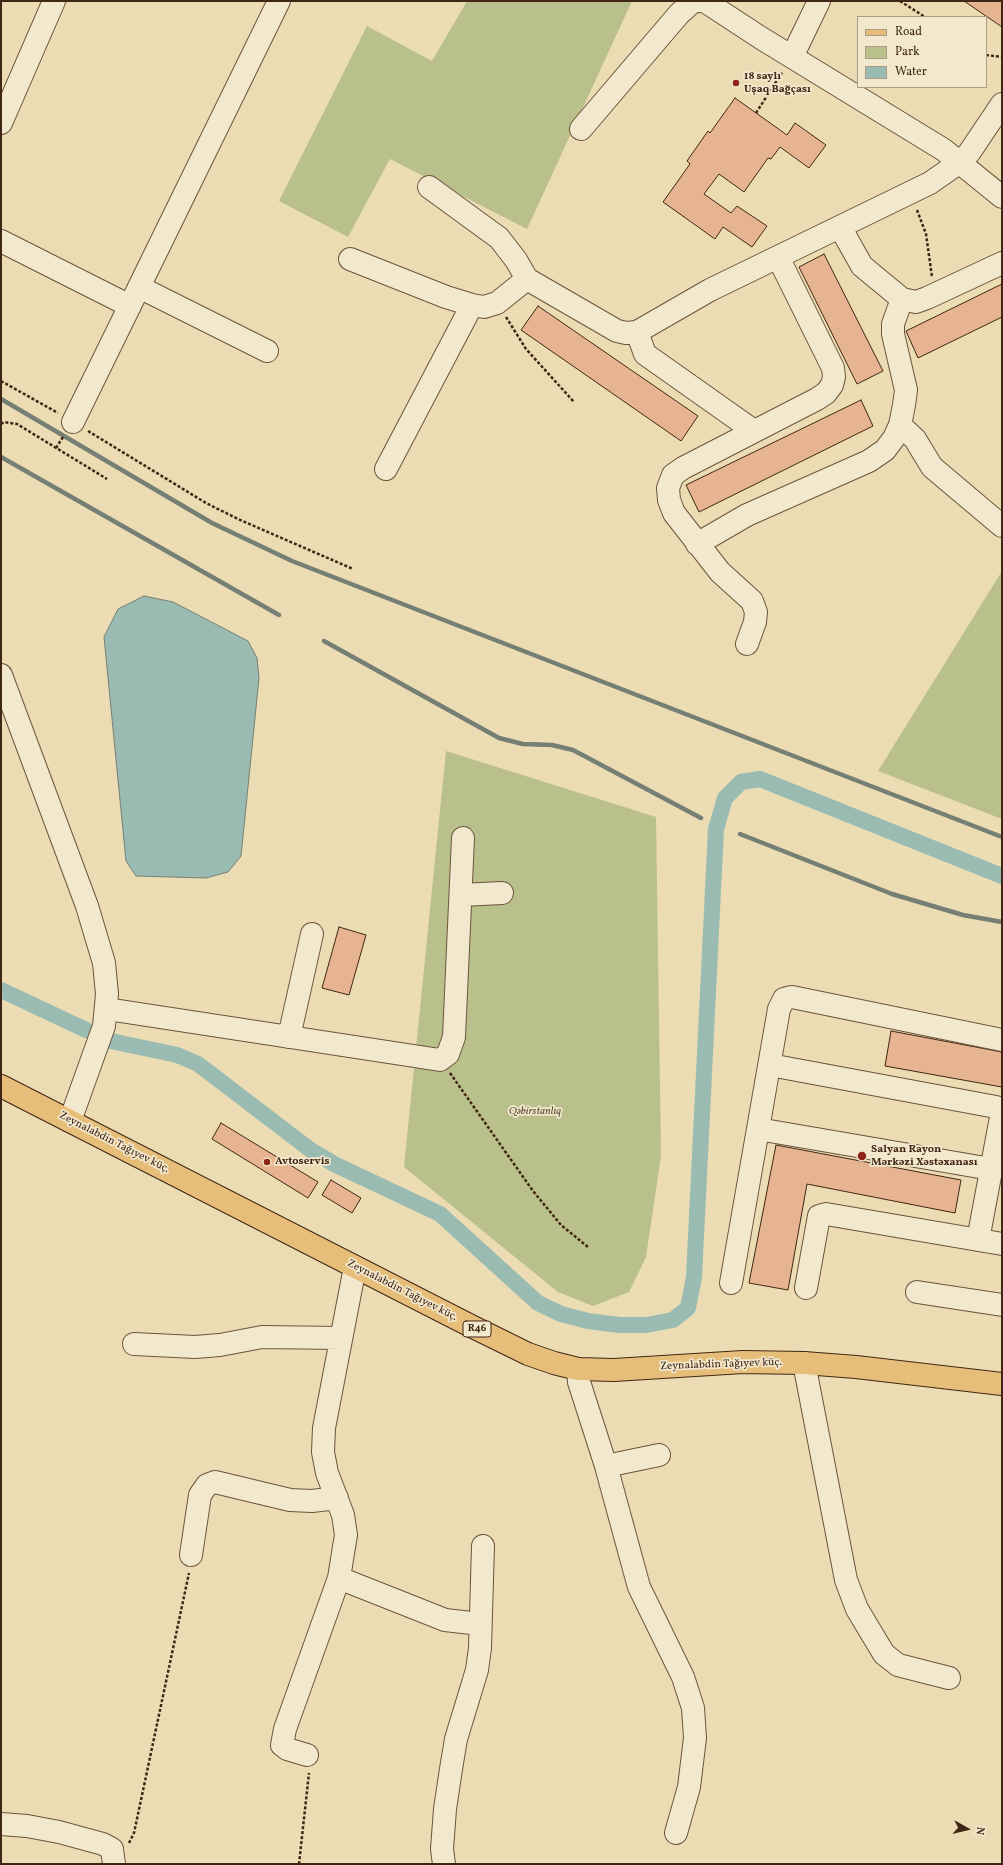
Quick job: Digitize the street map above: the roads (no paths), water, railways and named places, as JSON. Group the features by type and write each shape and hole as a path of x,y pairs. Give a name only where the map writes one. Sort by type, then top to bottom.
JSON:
{"main road":[{"name":"Zeynalabdin Tağıyev küç.","path":"1,1086 528,1354 554,1363 578,1369 614,1370 743,1362 804,1363 856,1367 1002,1384"}],"street":[{"path":"1,124 54,1"},
{"path":"73,422 280,1"},
{"path":"581,130 679,14 690,4 696,1"},
{"path":"701,1 706,2 960,162 1002,197"},
{"path":"792,57 819,1"},
{"path":"429,187 499,238 528,279 617,331 626,333 637,332 710,290 930,183 960,162 969,153 1002,104"},
{"path":"840,226 862,266 902,299 916,302 933,296 1002,263"},
{"path":"1,241 267,351"},
{"path":"747,644 755,622 756,612 752,601 720,572 697,544 674,513 669,500 668,488 673,475 683,468 826,393 832,385 834,377 833,368 778,256"},
{"path":"350,259 446,297 472,305 484,306 497,303 528,279"},
{"path":"697,544 747,515 869,461 886,450 900,425 906,390 893,334 893,324 902,299"},
{"path":"386,469 472,305"},
{"path":"637,332 645,354 754,431"},
{"path":"900,425 915,439 932,467 1002,526"},
{"path":"1,675 87,906 104,963 107,1009 104,1026 70,1121"},
{"path":"107,1009 440,1060 448,1054 454,1037 463,838"},
{"path":"461,895 502,893"},
{"path":"289,1037 312,934"},
{"path":"731,1283 779,1009 784,999 792,997 1002,1040"},
{"path":"770,1065 996,1107 1002,1112 978,1240"},
{"path":"758,1129 991,1169"},
{"path":"806,1288 819,1216 826,1214 1002,1244"},
{"path":"307,1755 287,1749 282,1745 285,1729 339,1578 346,1535 344,1515 327,1473 323,1452 324,1428 355,1267"},
{"path":"917,1292 1002,1305"},
{"path":"134,1344 195,1347 220,1345 262,1337 341,1338"},
{"path":"804,1363 846,1580 858,1609 884,1654 898,1664 949,1678"},
{"path":"578,1369 579,1382 606,1466 640,1587 683,1677 693,1708 695,1738 689,1787 676,1833"},
{"path":"606,1466 659,1455"},
{"path":"191,1555 200,1495 207,1485 215,1482 290,1500 312,1501 337,1498"},
{"path":"444,1864 442,1849 445,1809 456,1739 477,1670 483,1546"},
{"path":"339,1578 445,1620 480,1624"},
{"path":"1,1824 27,1826 58,1832 103,1844 112,1849 114,1861"}],"water":[{"path":"144,596 173,602 248,641 257,658 259,678 241,856 228,872 206,878 136,876 126,861 104,637 118,609"}],"waterway":[{"path":"1,399 212,523 292,561 1002,837"},
{"path":"1,457 279,615"},
{"path":"324,641 499,738 523,744 552,745 573,750 701,818"},
{"path":"111,1041 177,1055 198,1064 312,1151 336,1165 440,1214 538,1303 561,1314 588,1321 619,1325 646,1325 673,1320 688,1308 694,1277 716,829 725,798 741,782 760,779 1002,876"},
{"path":"740,834 892,894 963,915 1002,922"},
{"path":"1,990 86,1030"}],"place":[{"name":"18 saylı Uşaq Bağçası","path":"736,83"},
{"name":"Salyan Rayon Mərkəzi Xəstəxanası","path":"862,1156"},
{"name":"Avtoservis","path":"267,1162"}],"park label":[{"name":"Qəbirstanlıq","path":"535,1112"}]}
